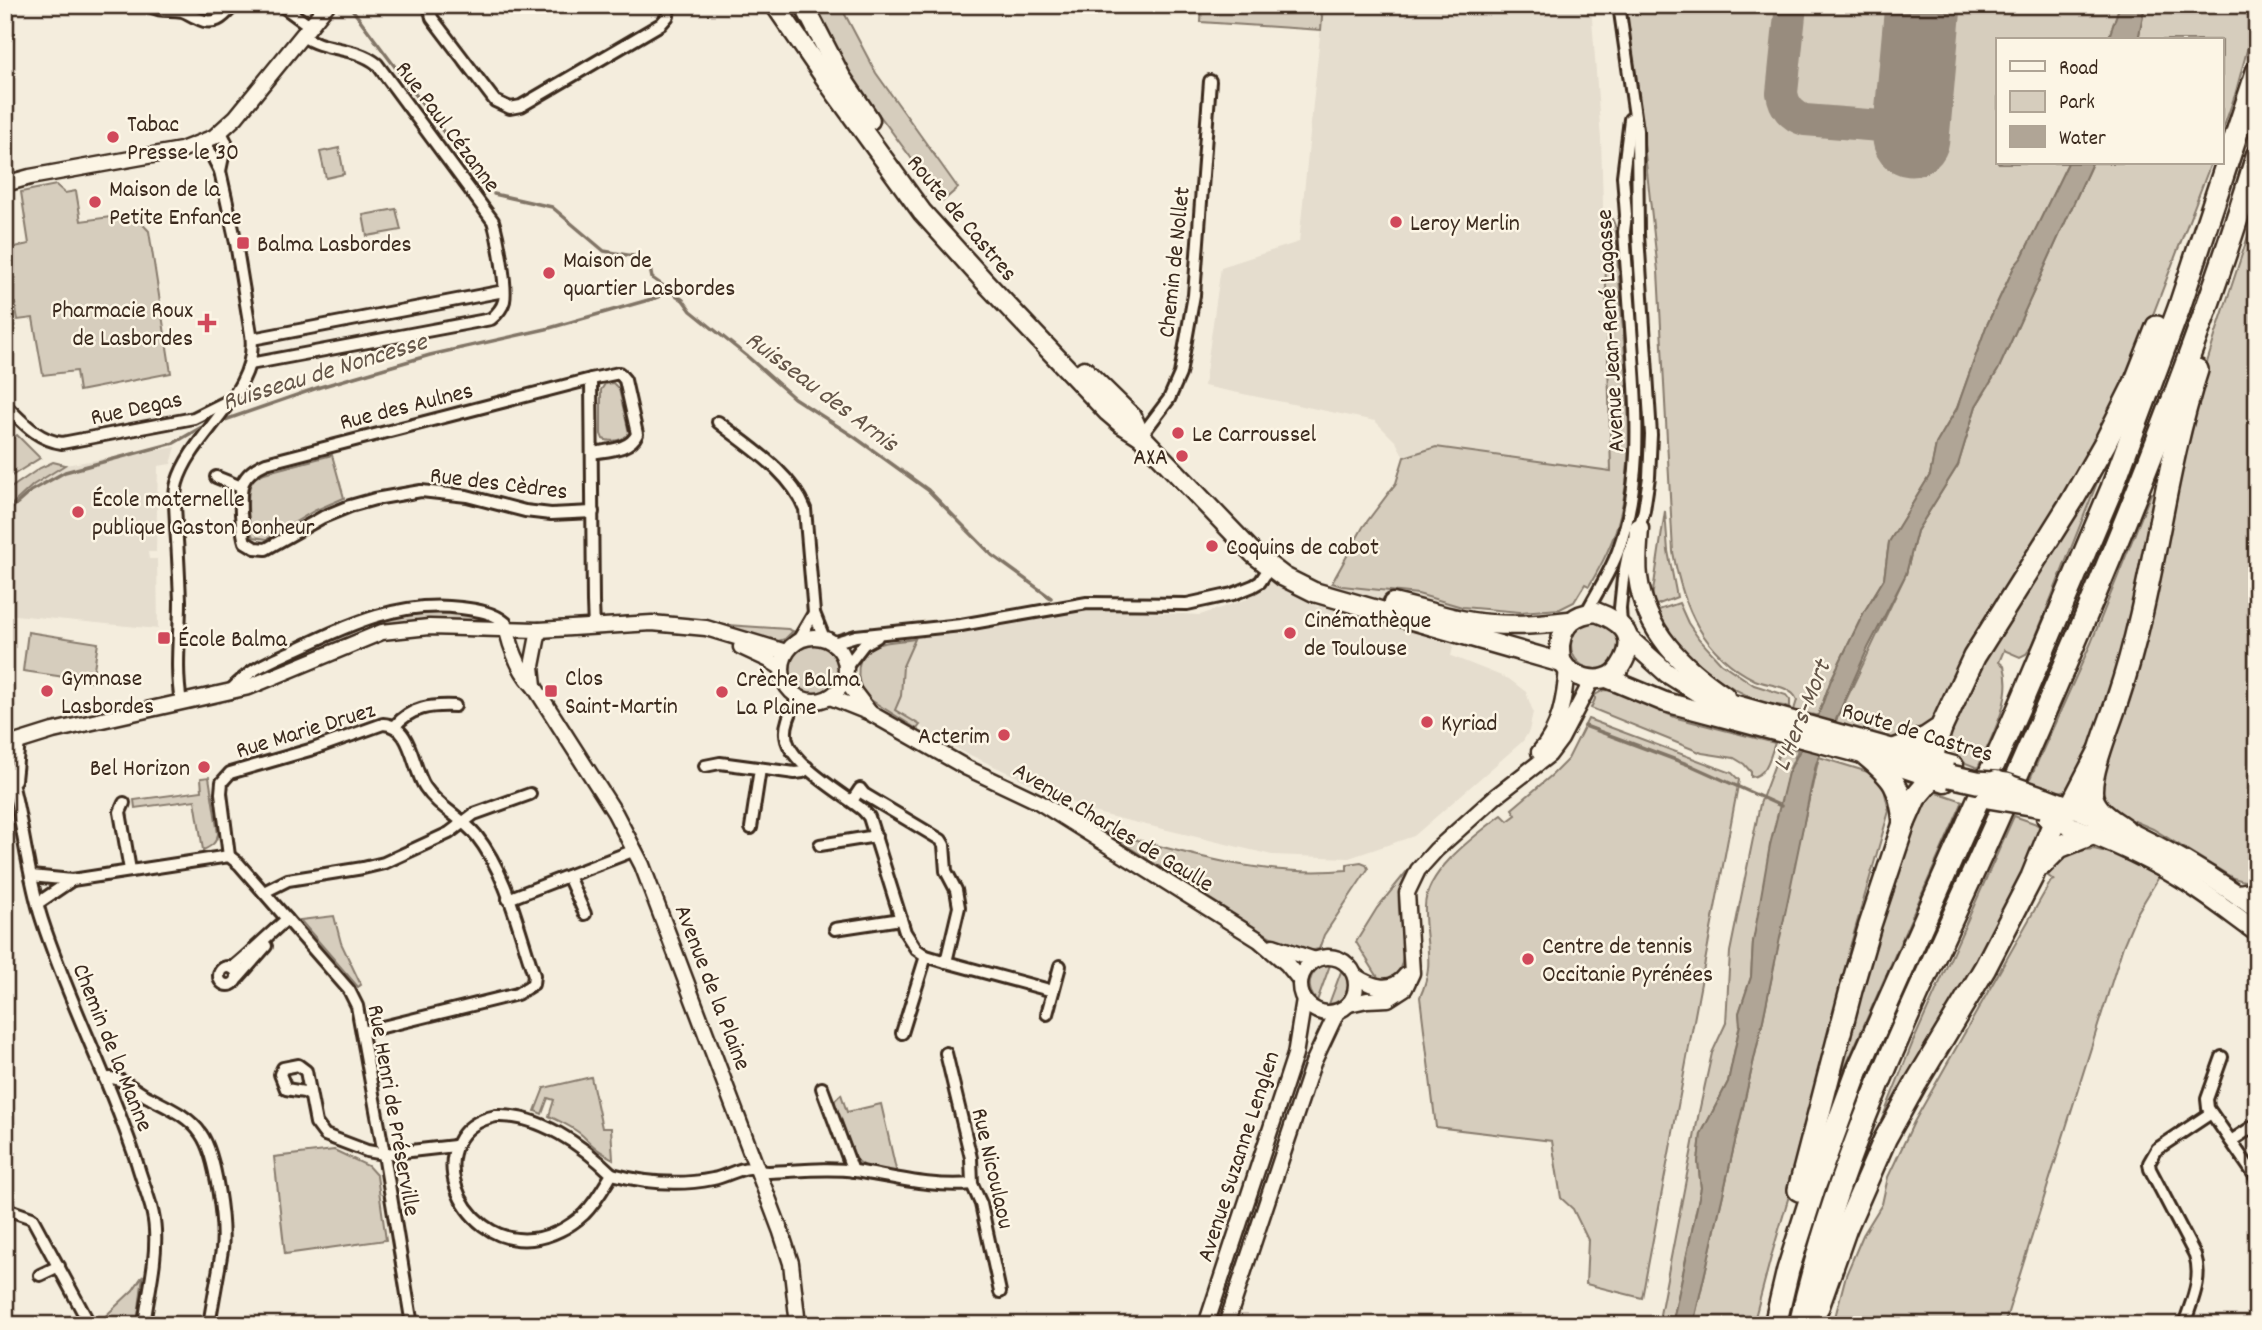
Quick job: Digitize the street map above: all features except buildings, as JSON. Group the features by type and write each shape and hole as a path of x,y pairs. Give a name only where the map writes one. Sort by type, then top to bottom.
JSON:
{"highway":[{"path":"1774,1325 1814,1188 1857,1072 2112,488 2183,295 2257,72"},
{"path":"1800,1325 1829,1219 1858,1138 1900,1036 2018,773 2101,579 2189,356 2257,156"},
{"path":"1810,1325 1846,1228 1885,1139 1985,968 2032,877 2048,856 2059,847 2109,835 2092,790 2099,752 2132,652 2169,472 2193,381 2207,340 2235,224"},
{"path":"1943,773 1941,728 1974,657 2072,501 2118,418 2166,304 2183,295"},
{"path":"1894,750 1926,738 1941,728"},
{"path":"1869,749 1900,793 1904,823"},
{"path":"2032,877 2050,809 2099,752"},
{"path":"1943,773 1977,782 2007,784"},
{"path":"1768,1325 1785,1233 1811,1149 1851,990 1904,823 1915,798 1943,773"},
{"path":"1988,797 2050,809"}],"main road":[{"name":"Route de Castres","path":"775,5 922,212 1099,403 1122,424 1141,436 1247,547 1270,567 1300,586 1331,598 1565,665"},
{"name":"Route de Castres","path":"804,5 846,87 926,197 1068,354 1132,417 1141,436"},
{"path":"1639,528 1638,579 1648,615 1656,630 1687,668 1743,707"},
{"name":"Route de Castres","path":"1331,598 1391,602 1464,621 1491,624 1546,624 1569,621"},
{"path":"1590,605 1596,612 1611,617 1625,631 1626,656 1619,669 1600,679 1565,665 1560,653 1562,637 1569,621 1590,605"},
{"name":"Route de Castres","path":"1625,631 1667,673 1690,689 1704,696 1743,707 1774,722"},
{"name":"Route de Castres","path":"1600,679 1665,702 1774,722 1943,773"},
{"name":"Route de Castres","path":"1869,749 1894,750 1988,797"},
{"name":"Route de Castres","path":"2007,784 2050,809 2109,835"},
{"name":"Route de Castres","path":"2050,809 2109,835"},
{"path":"2109,835 2165,849 2257,910"},
{"path":"2109,835 2209,897 2257,932"}],"street":[{"path":"149,5 163,11 185,11 205,22 221,19 234,5"},
{"name":"Rue Paul Cézanne","path":"281,5 307,31 310,41 353,51 377,64 493,221 504,291"},
{"path":"5,184 44,174 181,150 205,142 222,132 242,110 327,5"},
{"path":"429,5 432,18 495,102 510,108 521,106 662,24 668,16 669,5"},
{"name":"Avenue Jean-René Lagasse","path":"1619,5 1637,130 1638,235 1651,435 1649,477 1639,528 1628,554 1623,579 1620,608 1625,631"},
{"name":"Chemin de Nollet","path":"1141,436 1169,400 1180,374 1196,273 1210,81"},
{"name":"Avenue Jean-René Lagasse","path":"1590,605 1608,573 1624,533 1634,489 1637,446 1623,176 1632,99"},
{"path":"220,171 226,142 222,132"},
{"path":"181,702 178,683 180,603 176,492 182,471 250,364 252,339 236,243 220,171 205,142"},
{"path":"1623,176 1637,176"},
{"path":"250,364 491,319 498,314 502,306 504,291 252,339"},
{"name":"Rue des Aulnes","path":"241,487 251,471 277,459 616,373 623,377 638,430 636,438 630,444 592,453"},
{"path":"592,379 594,628"},
{"name":"Rue Degas","path":"5,405 31,430 50,441 62,443 194,418 227,404"},
{"path":"718,422 785,478 800,499 804,509 814,613 829,640 844,654 846,673"},
{"path":"216,477 241,487"},
{"name":"Rue des Cèdres","path":"241,487 242,534 245,542 255,548 266,548 323,517 350,506 421,492 455,494 516,510 542,513 593,512"},
{"path":"12,743 228,693 276,677 382,632 429,627 539,631 652,623 706,628 792,647 807,637 829,640 961,625 1087,603 1187,604 1253,586 1260,582 1270,567"},
{"path":"228,693 245,675 263,664 367,617 408,608 454,607 490,614 506,623 507,631"},
{"path":"814,613 782,668 786,685 798,697 813,702 831,697 839,691 846,673 864,644 882,634"},
{"path":"594,628 704,637 749,650 782,668"},
{"name":"Avenue de la Plaine","path":"507,631 512,651 525,678 534,686 615,813 635,850 657,902 782,1231 791,1263 798,1325"},
{"path":"534,686 532,666 539,631"},
{"path":"1411,961 1404,978 1392,987 1383,988 1368,984 1355,976 1346,963 1328,956 1308,965 1300,979 1301,993 1313,1009 1320,1012 1367,1000 1388,999 1401,993 1412,973 1411,961 1406,904 1411,881 1426,860 1499,793 1545,746 1553,733 1559,714 1565,665"},
{"name":"Avenue Charles de Gaulle","path":"846,673 870,713"},
{"path":"1499,793 1536,766 1556,747 1600,679"},
{"path":"798,697 785,735 791,752 869,817 909,941 926,956 1053,991"},
{"name":"Avenue Charles de Gaulle","path":"831,697 870,713 967,768 1040,802 1282,954 1315,960"},
{"name":"Rue Marie Druez","path":"395,726 408,714 419,709 431,705 454,706"},
{"name":"Rue Marie Druez","path":"229,856 220,793 222,782 230,773 313,749 383,724 395,726 403,733 424,786 438,802 463,820 495,863 534,975 533,984 517,994 362,1032"},
{"name":"Chemin de la Manne","path":"12,743 14,786 38,904 64,981 121,1115 154,1218 155,1245 144,1325"},
{"name":"Chemin de la Manne","path":"5,760 14,786"},
{"path":"705,766 720,762 795,773 803,772 807,767"},
{"path":"751,828 760,768"},
{"path":"852,801 860,789 941,840 944,845 947,871 956,890 959,907 946,962"},
{"path":"264,892 288,880 384,863 449,833 474,814 530,794"},
{"path":"124,803 120,812 130,870"},
{"path":"820,845 876,835"},
{"path":"508,899 635,850"},
{"path":"31,876 72,880 229,856"},
{"name":"Rue Henri de Préserville","path":"229,856 264,892 355,999 384,1154 411,1325"},
{"path":"568,876 585,914"},
{"path":"38,904 72,880"},
{"path":"2233,893 2257,889"},
{"path":"2209,897 2257,910"},
{"path":"235,973 267,946 272,933 287,919"},
{"path":"835,929 901,919"},
{"name":"Avenue Charles de Gaulle","path":"1282,954 1300,979"},
{"path":"902,1032 926,956"},
{"path":"1047,1014 1060,966"},
{"path":"1343,1008 1356,991 1355,976"},
{"name":"Avenue Suzanne Lenglen","path":"1206,1325 1295,1055 1304,999"},
{"name":"Avenue Suzanne Lenglen","path":"1226,1325 1312,1063 1343,1008"},
{"name":"Rue Nicoulaou","path":"946,1053 971,1157 972,1184 981,1204 1000,1292"},
{"path":"2222,1057 2207,1099 2208,1108 2257,1180"},
{"path":"105,1079 117,1079 183,1116 208,1145 213,1160 222,1248 209,1325"},
{"path":"822,1088 853,1171"},
{"path":"114,1098 139,1093"},
{"path":"310,1096 316,1123 326,1135 367,1151 384,1154 455,1146"},
{"path":"2184,1325 2197,1282 2198,1266 2149,1163 2157,1149 2211,1113"},
{"path":"612,1174 591,1206 575,1222 548,1236 517,1240 490,1232 469,1213 456,1186 453,1166 455,1146 465,1131 480,1120 512,1116 568,1139 584,1149 612,1174 647,1182 682,1183 714,1179 750,1168 766,1173 785,1170 853,1171 888,1178 972,1184"},
{"path":"2231,1141 2257,1124"},
{"path":"12,1211 32,1218 90,1325"},
{"path":"40,1275 59,1266"}],"shaded area":[{"path":"1323,5 1591,5 1601,139 1611,472 1436,447 1404,457 1396,442 1375,421 1204,386 1221,267 1299,242"},
{"path":"176,447 171,464 158,466 156,552 148,552 149,559 157,559 158,629 5,614 5,511 33,485 65,465"},
{"path":"1268,577 1318,607 1332,583 1418,594 1462,607 1451,656 1509,679 1526,692 1533,712 1529,731 1523,741 1414,836 1349,858 1272,855 1092,812 936,739 920,725 895,710 901,696 903,666 916,635 1059,607 1200,615 1247,599"}],"green space":[{"path":"813,5 840,5 876,73 958,188 943,201 852,78 824,21"},
{"path":"1202,5 1323,5 1321,30 1201,22"},
{"path":"1625,5 1783,5 1775,101 1786,118 1803,129 1934,142 1947,5 2120,5 2109,38 1996,38 1996,164 2068,164 1986,327 1957,408 1936,444 1930,475 1889,542 1884,579 1864,612 1831,680 1818,716 1794,710 1797,700 1790,691 1755,680 1721,657 1708,642 1689,609 1677,572 1673,552 1658,271 1642,127 1639,126 1639,95"},
{"path":"1798,5 1897,5 1889,96 1876,114 1860,117 1812,114 1801,111 1795,104 1791,78"},
{"path":"2145,5 2257,5 2235,95 2224,126 2224,38 2138,38"},
{"path":"339,148 344,174 326,178 320,152"},
{"path":"2092,164 2211,164 2116,405 1929,729 1914,737 1892,739 1835,723 1906,574 1917,531 1958,465 1976,406 1998,370"},
{"path":"56,185 65,193 76,191 81,221 133,214 149,231 171,373 79,391 76,371 43,375 33,318 18,320 15,303 5,304 5,249 29,244 21,192"},
{"path":"396,209 401,230 367,236 363,215"},
{"path":"2257,209 2257,879 2244,881 2233,878 2153,829 2111,811 2100,789 2180,451"},
{"path":"1604,213 1611,217 1616,230 1629,433 1627,479 1616,531 1589,586 1585,584 1574,602 1560,609 1520,612 1462,607 1418,594 1332,583 1363,527 1396,483 1404,457 1436,447 1611,471"},
{"path":"613,383 619,389 629,433 621,439 610,441 603,439 601,434 601,390 605,384"},
{"path":"17,435 40,458 5,480 5,444"},
{"path":"332,455 344,498 314,511 267,539 253,537 248,503 249,489 254,479 264,473"},
{"path":"53,462 65,465 33,485 5,511 5,492"},
{"path":"2099,472 2101,473 2032,646 2020,657 2004,650 1999,662 2004,666 2006,679 2004,705 1978,768 1948,756 1946,741 1979,668"},
{"path":"2151,493 2158,494 2129,643 2107,708 2072,787 2056,791 2028,783 2091,643"},
{"path":"1665,511 1668,551 1677,597 1654,606 1652,598"},
{"path":"1679,603 1699,639 1721,663 1754,685 1786,695 1790,700 1790,707 1760,702 1683,656 1653,612"},
{"path":"432,611 469,612 492,617 492,621 490,624 423,620 383,626 349,637 248,681 249,675 285,662 364,624 397,615"},
{"path":"1595,621 1612,628 1619,645 1612,662 1595,669 1578,662 1571,645 1578,628"},
{"path":"712,624 793,631 785,639 775,642"},
{"path":"28,632 98,643 92,681 23,671"},
{"path":"915,639 903,666 901,696 895,710 920,725 917,729 866,697 859,675 860,661 869,649 885,643"},
{"path":"814,643 833,650 840,669 833,688 814,695 795,688 788,669 795,650"},
{"path":"1604,690 1615,691 1677,718 1775,743 1764,769 1751,777 1751,772 1744,764 1734,758 1702,753 1591,708 1595,695"},
{"path":"1588,719 1732,773 1739,780 1642,1298 1586,1284 1588,1240 1573,1209 1561,1198 1552,1141 1436,1127 1420,997 1425,985 1428,963 1425,907 1433,880 1454,855 1479,833 1502,815 1508,821 1516,815 1512,809 1568,759"},
{"path":"1782,745 1798,750 1788,773 1753,942 1751,977 1739,1013 1740,1024 1728,1082 1701,1134 1698,1162 1701,1188 1672,1325 1658,1325 1712,1053 1726,1023 1730,952 1760,804"},
{"path":"1819,757 1868,772 1883,784 1889,811 1848,954 1851,956 1810,1124 1753,1325 1693,1325 1763,1020"},
{"path":"209,777 218,834 213,844 203,850 195,800 135,808 134,800 202,791 201,778"},
{"path":"1936,792 1963,801 1838,1084 1834,1083 1851,1019 1918,808 1931,793"},
{"path":"2014,816 2044,829 2017,890 1865,1161 1913,1042"},
{"path":"1102,830 1193,855 1254,867 1316,872 1347,870 1347,864 1361,862 1366,864 1368,869 1324,935 1319,949 1304,950 1259,930"},
{"path":"2094,849 2114,854 2159,877 2136,915 2123,946 2004,1325 1833,1325 1846,1275 1863,1235 1882,1204 1888,1177 1914,1122 2054,880 2048,876 2061,859 2079,851"},
{"path":"1412,865 1399,895 1403,947 1401,967 1396,976 1381,982 1356,942 1377,908"},
{"path":"334,916 341,943 361,985 358,987 300,920"},
{"path":"1324,965 1330,965 1317,1001 1311,991 1310,981 1314,972"},
{"path":"1342,969 1348,980 1347,991 1341,999 1329,1004"},
{"path":"591,1077 602,1128 611,1128 613,1159 598,1150 577,1131 549,1116 554,1100 548,1098 542,1114 535,1111 544,1088"},
{"path":"841,1094 847,1112 881,1104 897,1174 868,1168 858,1161 834,1105"},
{"path":"334,1150 368,1166 377,1176 386,1240 285,1254 274,1157"},
{"path":"143,1275 137,1325 96,1325 133,1290"}],"water":[{"path":"2120,5 2145,5 2138,38 2109,38"},
{"path":"2068,164 2092,164 1998,370 1976,406 1958,465 1917,531 1906,574 1868,648 1816,764 1763,1020 1693,1325 1672,1325 1701,1188 1698,1162 1701,1134 1728,1082 1740,1025 1739,1013 1751,977 1753,942 1770,845 1788,773 1818,716 1831,680 1864,612 1884,579 1889,542 1930,475 1936,444 1957,408 1986,327 2014,267 2022,257"}],"waterway":[{"name":"Ruisseau des Arnis","path":"349,5 486,189"},
{"name":"Ruisseau des Arnis","path":"494,194 552,207 604,251 639,257 650,268 652,278 683,300 691,311 794,398 928,490 992,555 1051,598"},
{"name":"Ruisseau de Noncesse","path":"219,422 320,387 430,355 546,329 659,297 665,288"},
{"name":"Ruisseau de Noncesse","path":"5,514 31,491 65,472 174,443 209,425"},
{"name":"Ruisseau des Arnis","path":"1585,726 1692,766 1781,806"}],"taxiway":[{"path":"1791,5 1782,93 1787,107 1796,116 1805,120 1893,127 1905,119 1914,103"}],"runway":[{"path":"1911,138 1923,5"}],"place":[{"name":"Tabac Presse le 30","path":"113,137"},
{"name":"Maison de la Petite Enfance","path":"95,202"},
{"name":"Leroy Merlin","path":"1396,222"},
{"name":"Balma Lasbordes","path":"243,243"},
{"name":"Maison de quartier Lasbordes","path":"549,273"},
{"name":"Pharmacie Roux de Lasbordes","path":"207,323"},
{"name":"Le Carroussel","path":"1178,433"},
{"name":"AXA","path":"1182,456"},
{"name":"École maternelle publique Gaston Bonheur","path":"78,512"},
{"name":"Coquins de cabot","path":"1212,546"},
{"name":"Cinémathèque de Toulouse","path":"1290,633"},
{"name":"École Balma","path":"164,638"},
{"name":"Gymnase Lasbordes","path":"47,691"},
{"name":"Clos Saint-Martin","path":"551,691"},
{"name":"Crèche Balma La Plaine","path":"722,692"},
{"name":"Kyriad","path":"1427,722"},
{"name":"Acterim","path":"1004,735"},
{"name":"Bel Horizon","path":"204,767"},
{"name":"Centre de tennis Occitanie Pyrénées","path":"1528,959"}],"water label":[{"name":"L'Hers-Mort","path":"1800,715"}]}
